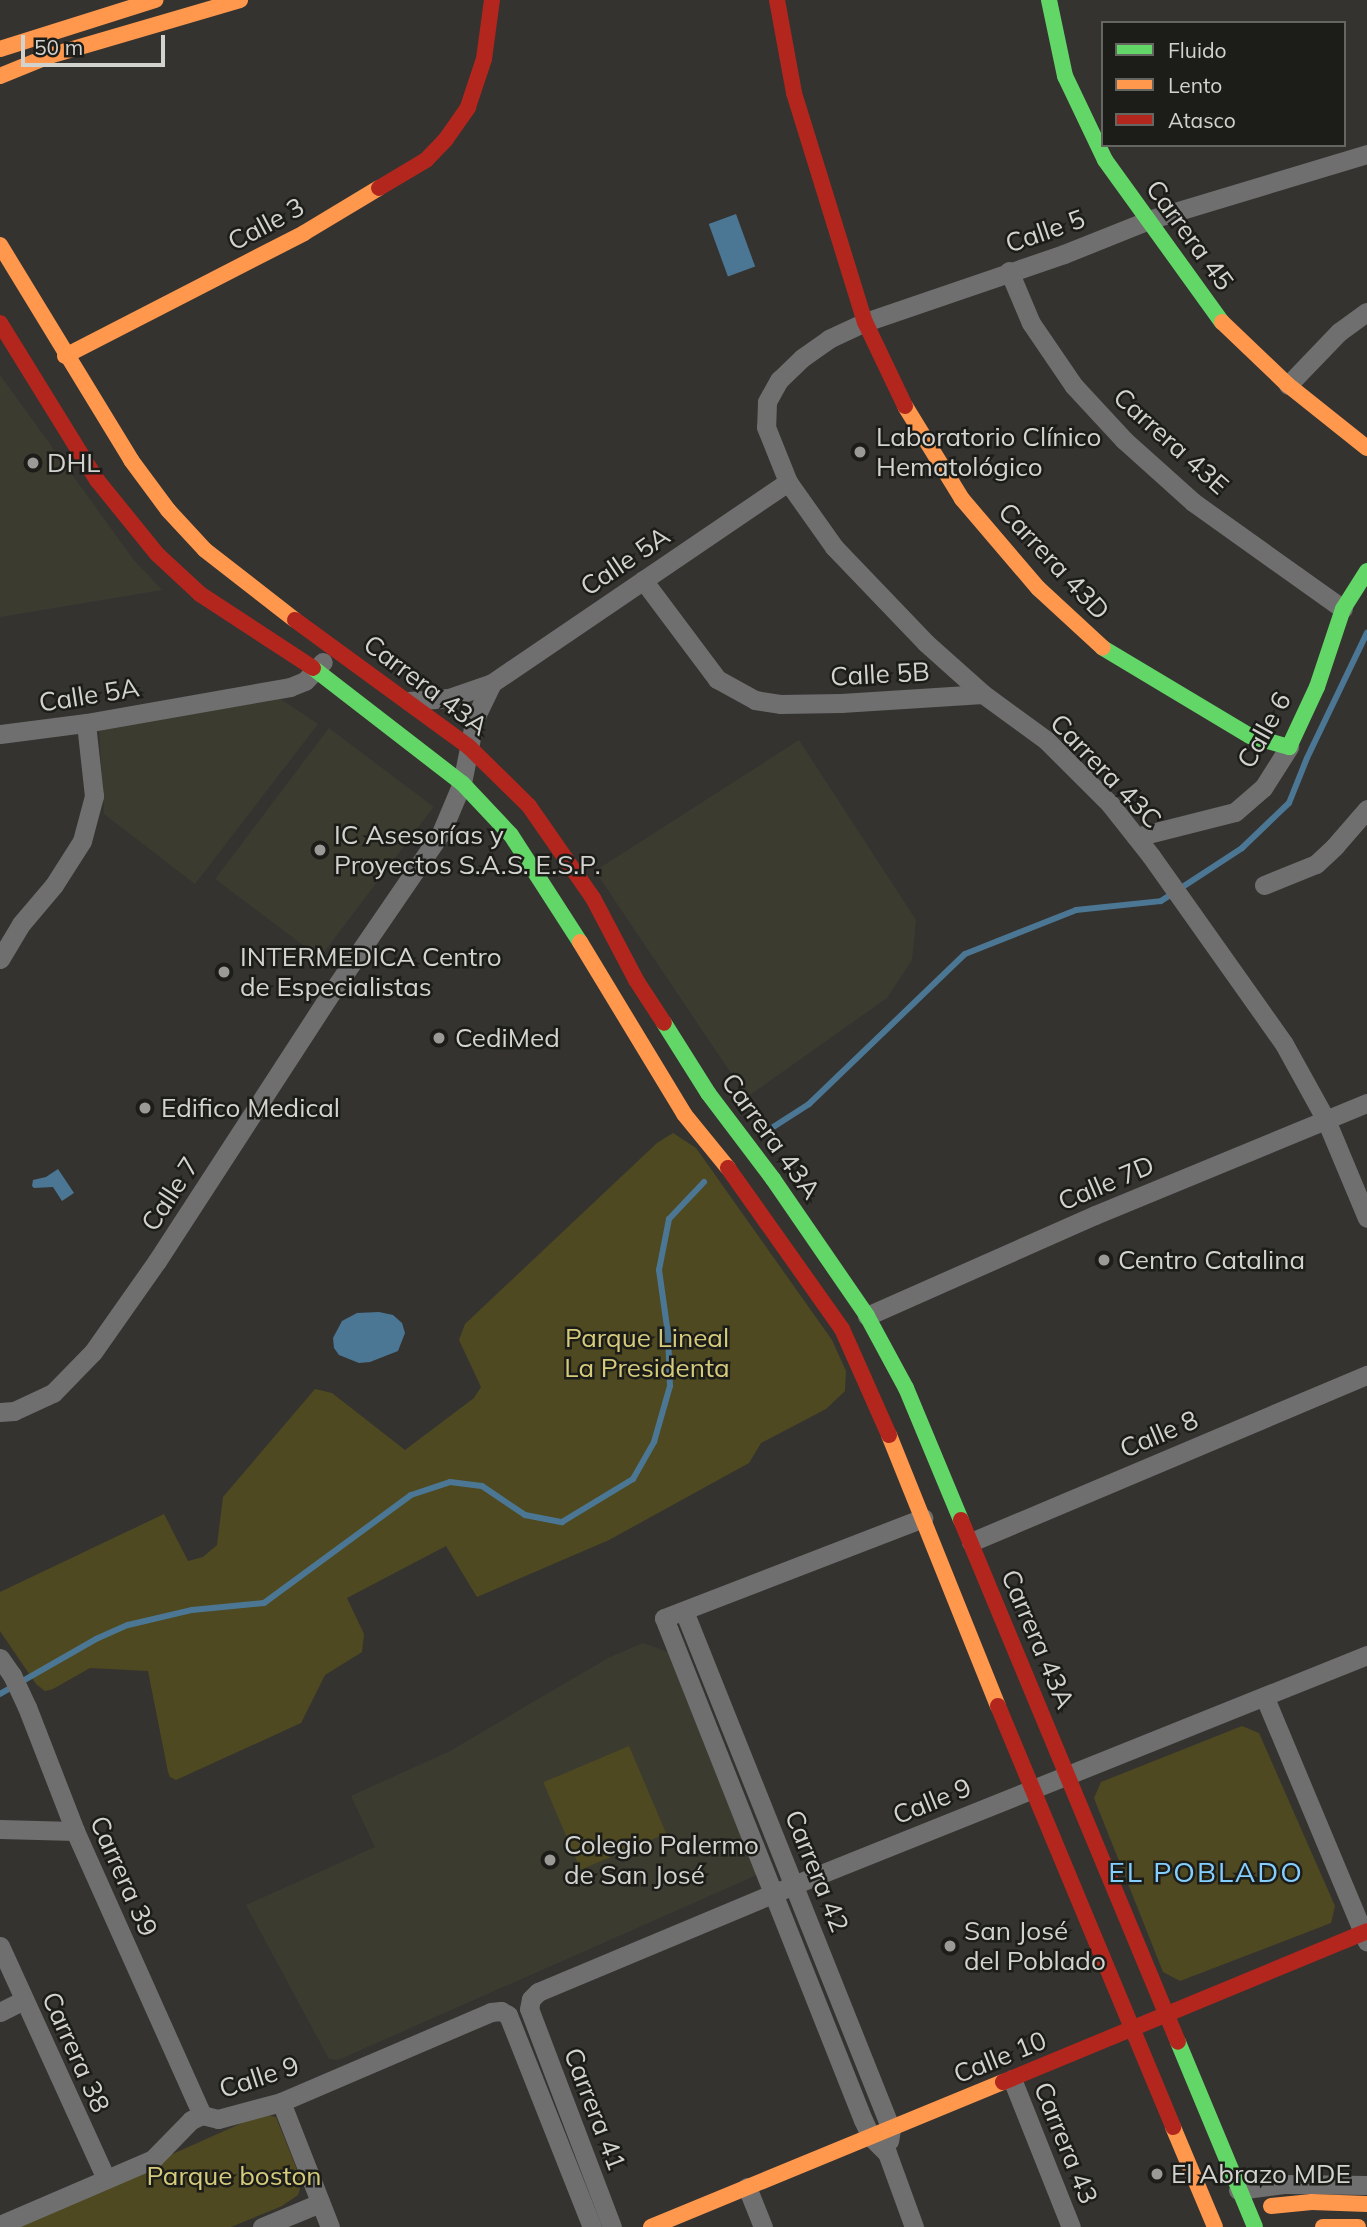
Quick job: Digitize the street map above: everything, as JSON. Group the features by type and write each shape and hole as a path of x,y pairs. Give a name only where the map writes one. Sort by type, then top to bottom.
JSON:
{"main road":[{"path":"0,49 155,0"},
{"path":"0,76 49,56 240,0"},
{"name":"Calle 3","path":"65,356 304,233 426,160 446,139 468,107 484,60 492,0"},
{"name":"Carrera 43D","path":"777,0 794,93 865,321 911,419 962,499 1038,588 1109,653 1250,736 1289,747"},
{"name":"Carrera 45","path":"1049,0 1065,75 1089,131 1105,160 1228,330 1288,385 1367,449"},
{"name":"Carrera 43A","path":"0,246 124,450 168,510 223,566 469,747 529,806 560,846 593,898 636,980 708,1093 772,1179 867,1316 906,1388 1069,1774 1255,2227"},
{"name":"Carrera 43A","path":"0,323 97,480 157,554 200,594 317,671 462,783 511,835 684,1114 749,1195 842,1329 875,1401 1031,1789 1134,2028 1215,2227"},
{"name":"Calle 6","path":"1289,747 1317,687 1343,609 1367,571"},
{"name":"Calle 10","path":"652,2227 1167,2014 1365,1936"},
{"path":"1271,2206 1312,2202 1367,2204"},
{"path":"1323,2227 1358,2227"}],"street":[{"name":"Calle 5","path":"767,402 779,380 802,358 829,339 865,321 1149,220 1367,154"},
{"name":"Carrera 43E","path":"1009,271 1031,323 1074,386 1124,440 1193,502 1343,609"},
{"path":"1288,385 1339,332 1367,312"},
{"name":"Carrera 43C","path":"767,402 766,427 788,482 834,547 926,643 983,694 1046,740 1110,804 1151,856 1284,1044 1326,1120 1367,1218"},
{"name":"Calle 5A","path":"409,701 449,698 492,683 788,482"},
{"name":"Calle 5B","path":"643,580 717,679 755,700 780,704 841,704 983,694"},
{"name":"Calle 5A","path":"0,734 86,723 290,687 317,671 334,647"},
{"name":"Calle 5A","path":"469,747 475,718 492,683"},
{"path":"0,959 21,925 54,885 82,841 94,796 86,723"},
{"name":"Calle 7","path":"0,1412 14,1411 53,1393 93,1352 157,1261 332,992 441,833 462,783 469,747"},
{"name":"Calle 6","path":"1136,837 1235,812 1263,788 1289,747"},
{"path":"1264,885 1316,864 1367,809"},
{"name":"Calle 7D","path":"867,1316 1095,1216 1367,1103"},
{"name":"Calle 8","path":"971,1542 1367,1375"},
{"path":"684,1611 923,1518"},
{"name":"Carrera 42","path":"887,2153 891,2129 796,1884 684,1611 664,1618 871,2137 887,2153 914,2227"},
{"name":"Calle 9","path":"0,2225 153,2159 191,2120 202,2115 218,2119 281,2102 499,2014 538,1992 796,1884 1367,1655"},
{"name":"Carrera 39","path":"0,1658 15,1680 27,1707 75,1831 202,2115"},
{"path":"1265,1698 1365,1936"},
{"path":"0,1829 75,1831"},
{"name":"Carrera 38","path":"0,1946 106,2179"},
{"name":"Carrera 41","path":"538,1992 531,1999 529,2009 612,2227"},
{"path":"0,2011 24,2000"},
{"name":"Carrera 41","path":"499,2014 592,2227"},
{"name":"Carrera 43","path":"1012,2079 1071,2227"},
{"path":"281,2102 330,2227"},
{"path":"1238,2190 1284,2184 1367,2185"},
{"path":"747,2187 763,2227"},
{"path":"262,2227 320,2203"}],"shaded area":[{"path":"0,375 133,559 162,590 0,617"},
{"path":"276,696 318,724 195,884 104,814 99,729"},
{"path":"329,728 434,807 320,958 215,879"},
{"path":"799,740 916,920 912,960 887,998 747,1097 595,871"},
{"name":"Colegio Palermo de San José","path":"643,1643 671,1653 759,1874 338,2060 329,2059 246,1905 375,1847 351,1796 450,1751 608,1658"}],"green space":[{"name":"Parque Lineal La Presidenta","path":"673,1133 696,1148 832,1340 846,1371 845,1391 826,1409 761,1443 749,1463 609,1540 477,1597 446,1546 347,1598 364,1634 362,1652 325,1675 301,1723 176,1780 170,1777 168,1772 148,1671 90,1668 53,1689 45,1691 36,1684 0,1631 0,1592 164,1514 188,1561 203,1557 217,1545 223,1497 315,1389 332,1393 405,1450 474,1398 481,1387 459,1340 465,1324 657,1143"},
{"path":"1242,1726 1259,1733 1335,1906 1331,1923 1180,1981 1163,1972 1094,1798 1101,1782"},
{"path":"629,1746 666,1833 581,1870 543,1782"},
{"name":"Parque boston","path":"262,2114 276,2117 302,2182 298,2195 282,2206 231,2227 9,2227"}],"water":[{"path":"736,214 755,267 728,277 709,224"},
{"path":"58,1169 74,1193 62,1201 53,1187 32,1186 33,1180 46,1177"},
{"path":"379,1312 393,1315 402,1323 405,1333 398,1351 370,1362 359,1363 339,1355 334,1348 333,1338 342,1321 357,1313"}],"waterway":[{"path":"767,1131 809,1104 965,954 1076,910 1161,901 1242,848 1289,803 1307,758 1367,633"},
{"path":"0,1694 96,1639 128,1625 192,1610 264,1603 411,1495 450,1482 482,1486 525,1515 562,1522 633,1479 654,1442 670,1386 668,1334 659,1270 669,1219 704,1182"}],"traffic: fast":[{"path":"1049,0 1065,76 1105,160 1222,322"},
{"path":"1103,648 1250,736 1289,747 1317,687 1343,609 1367,571"},
{"path":"313,668 462,783 511,835 580,942"},
{"path":"664,1023 708,1093 773,1179 867,1316 906,1388 961,1520"},
{"path":"1178,2042 1255,2227"}],"traffic: slow":[{"path":"0,49 155,0"},
{"path":"0,76 49,56 240,0"},
{"path":"65,356 304,233 379,188"},
{"path":"0,245 131,460 168,510 205,550 295,620"},
{"path":"1222,322 1288,385 1367,448"},
{"path":"905,406 962,499 1038,588 1103,648"},
{"path":"580,942 684,1114 728,1168"},
{"path":"889,1435 998,1706"},
{"path":"651,2227 1003,2082"},
{"path":"1173,2127 1215,2227"},
{"path":"1271,2206 1312,2202 1367,2204"},
{"path":"1323,2227 1358,2227"}],"traffic: jam":[{"path":"379,188 426,160 446,139 468,107 484,59 492,0"},
{"path":"777,0 794,93 865,322 905,406"},
{"path":"0,323 97,480 157,554 200,594 313,668"},
{"path":"295,620 469,747 529,806 593,898 636,980 664,1023"},
{"path":"728,1168 842,1329 889,1435"},
{"path":"961,1520 1178,2042"},
{"path":"998,1706 1173,2127"},
{"path":"1003,2082 1367,1931"}],"place":[{"name":"Laboratorio Clínico Hematológico","path":"860,452"},
{"name":"DHL","path":"33,463"},
{"name":"IC Asesorías y Proyectos S.A.S. E.S.P.","path":"320,850"},
{"name":"INTERMEDICA Centro de Especialistas","path":"224,972"},
{"name":"CediMed","path":"439,1038"},
{"name":"Edifico Medical","path":"145,1108"},
{"name":"Centro Catalina","path":"1104,1260"},
{"name":"Colegio Palermo de San José","path":"550,1860"},
{"name":"San José del Poblado","path":"950,1946"},
{"name":"El Abrazo MDE","path":"1157,2174"}],"district":[{"name":"EL POBLADO","path":"1206,1872"}]}
